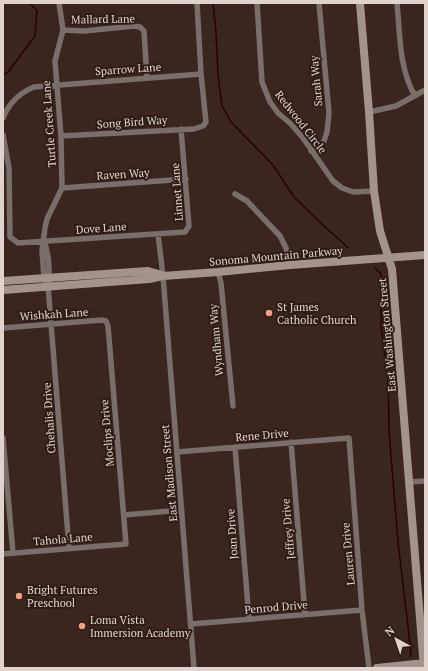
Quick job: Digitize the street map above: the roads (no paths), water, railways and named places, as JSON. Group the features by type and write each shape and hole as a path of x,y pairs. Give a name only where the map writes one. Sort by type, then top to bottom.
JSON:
{"main road":[{"name":"East Washington Street","path":"360,3 374,191 380,231 390,258 392,269 424,665"},
{"name":"Sonoma Mountain Parkway","path":"3,281 47,281 148,271 163,276 425,255"},
{"name":"Sonoma Mountain Parkway","path":"3,290 47,281"},
{"path":"377,668 424,665"}],"street":[{"name":"Turtle Creek Lane","path":"47,281 47,250 44,241 48,219 62,188 61,136 55,61 57,48 63,30 59,3"},
{"path":"197,3 201,74"},
{"name":"Redwood Circle","path":"257,3 262,82 270,102 278,113 291,124 303,138 333,181 342,188 353,192 374,191"},
{"name":"Sarah Way","path":"311,151 318,148 324,141 327,132 329,113 319,3"},
{"path":"397,3 404,68 407,79 415,96"},
{"name":"Mallard Lane","path":"63,30 84,31 134,26 140,28 144,31 147,78"},
{"name":"Sparrow Lane","path":"3,118 7,109 22,92 34,87 56,84 201,74"},
{"name":"Song Bird Way","path":"61,136 194,129 203,126 206,122 201,74"},
{"path":"369,112 396,106 425,90"},
{"name":"Linnet Lane","path":"158,234 184,232 189,226 181,129"},
{"name":"Dove Lane","path":"3,135 9,168 10,237 18,243 158,234"},
{"name":"Raven Way","path":"62,188 186,180"},
{"path":"234,194 247,201 280,236 286,248 290,265"},
{"path":"158,234 163,276"},
{"name":"Wyndham Way","path":"218,272 221,283 232,406"},
{"name":"East Madison Street","path":"163,276 194,668"},
{"name":"Chehalis Drive","path":"47,281 69,548"},
{"name":"Wishkah Lane","path":"3,328 102,320 106,322"},
{"name":"Moclips Drive","path":"106,322 108,326 126,544"},
{"path":"3,438 13,553"},
{"name":"Rene Drive","path":"177,452 349,438"},
{"name":"Lauren Drive","path":"349,438 362,610 369,668"},
{"name":"Jeffrey Drive","path":"291,442 305,614"},
{"name":"Joan Drive","path":"235,447 249,619"},
{"path":"410,482 425,481"},
{"path":"124,515 182,510"},
{"name":"Tahola Lane","path":"3,554 126,544"},
{"name":"Penrod Drive","path":"191,624 362,610"}],"waterway":[{"path":"3,75 8,72 35,36 37,10 29,3"},
{"path":"213,3 218,75 222,106 231,122 273,165 294,197 348,248"},
{"path":"375,268 381,274 381,327 388,376 389,431 398,542 411,652 410,657"}],"place":[{"name":"St James Catholic Church","path":"269,313"},
{"name":"Bright Futures Preschool","path":"19,596"},
{"name":"Loma Vista Immersion Academy","path":"82,626"}]}
